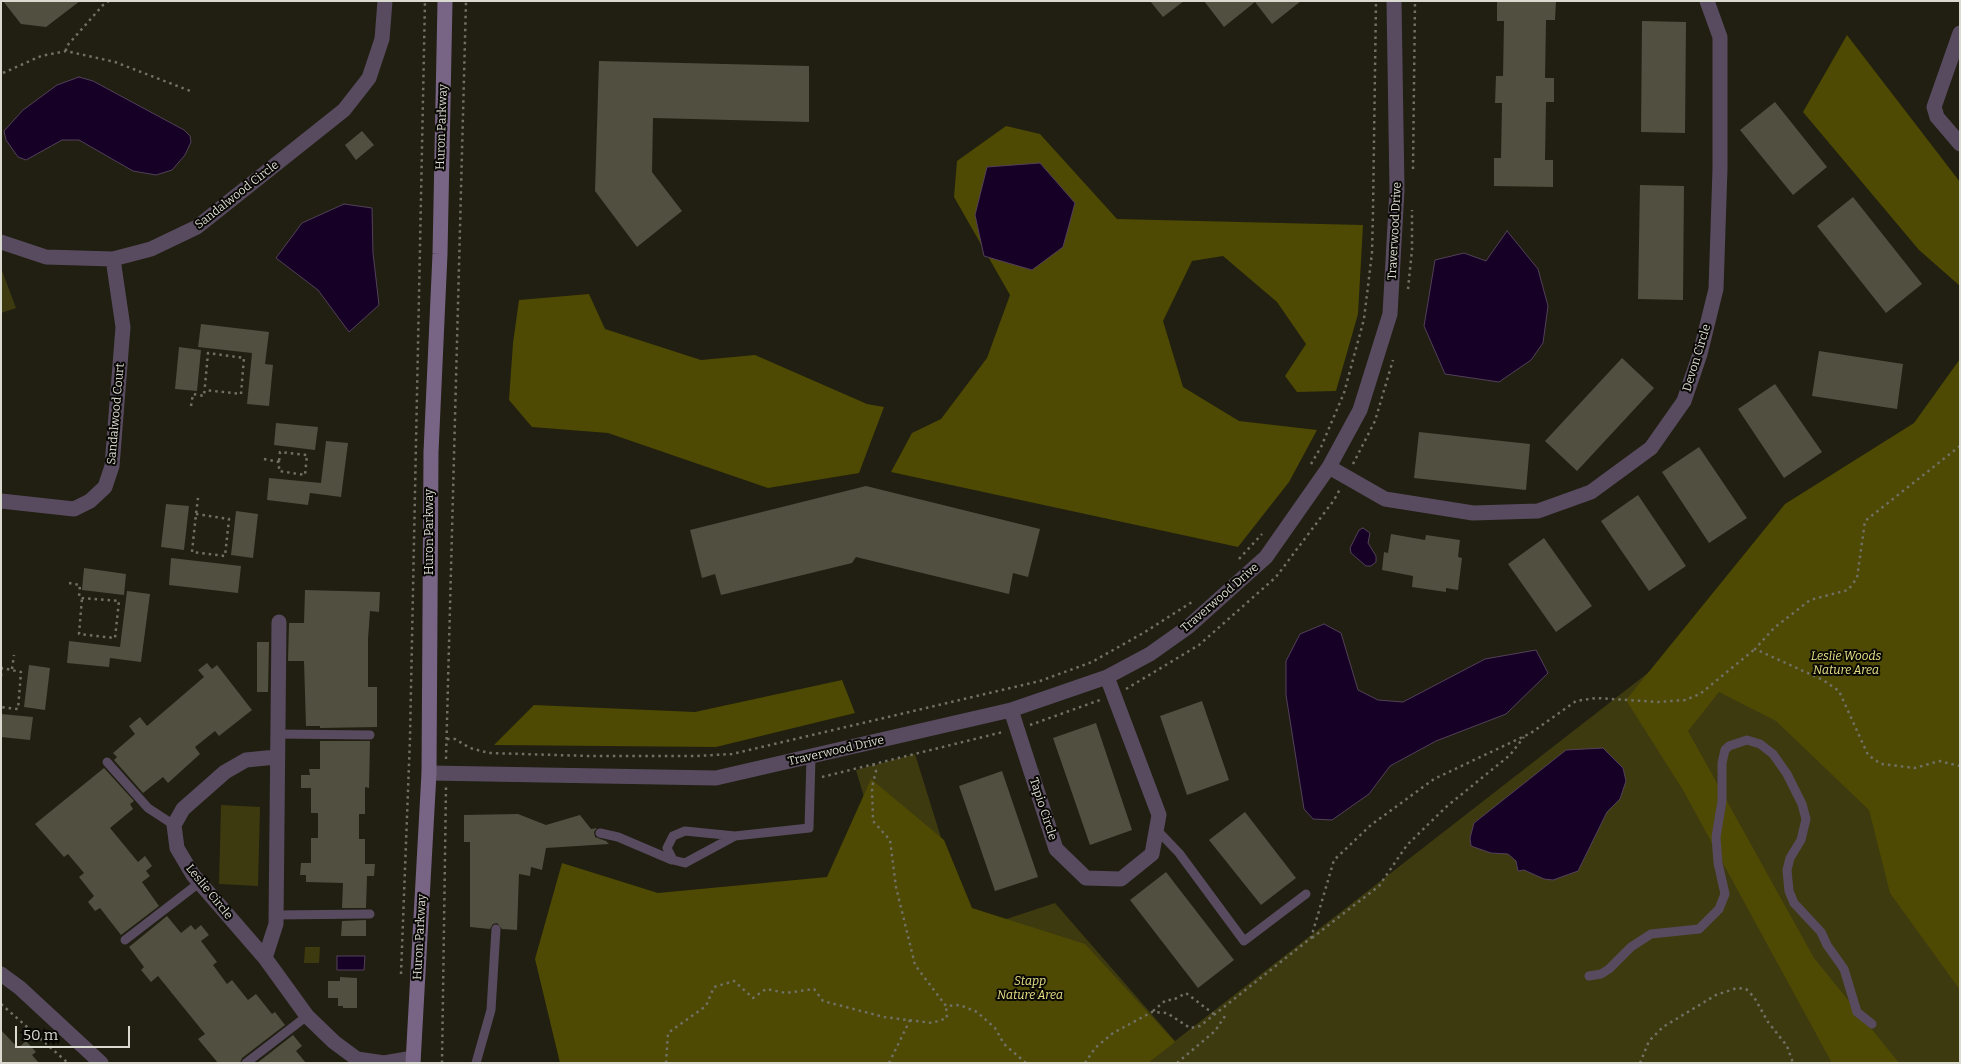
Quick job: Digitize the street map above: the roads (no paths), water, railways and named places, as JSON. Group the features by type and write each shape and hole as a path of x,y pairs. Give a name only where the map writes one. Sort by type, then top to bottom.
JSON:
{"street":[{"name":"Sandalwood Circle","path":"1,242 46,257 113,259 151,249 196,227 344,110 369,78 382,39 385,1"},
{"name":"Huron Parkway","path":"413,1060 429,773 431,452 440,254 445,1"},
{"name":"Traverwood Drive","path":"429,773 716,778 811,758 1011,710 1108,677 1150,654 1188,627 1266,557 1329,467 1360,410 1390,314 1397,190 1394,1"},
{"name":"Devon Circle","path":"1329,467 1385,499 1473,513 1538,511 1591,492 1651,448 1684,401 1700,354 1716,289 1720,169 1720,37 1707,1"},
{"path":"1960,33 1934,107 1937,117 1960,144"},
{"name":"Sandalwood Court","path":"1,502 74,509 90,501 105,487 112,466 123,327 113,259"},
{"path":"265,958 276,924 276,734 279,622"},
{"name":"Tapio Circle","path":"1011,710 1056,849 1086,878 1121,879 1152,854 1159,815 1108,677"},
{"path":"174,825 183,809 225,772 246,760 276,756"},
{"name":"Leslie Circle","path":"174,825 177,848 199,883 265,958 306,1016 356,1059 384,1063 413,1060"},
{"path":"1,974 20,988 102,1063"}],"lane":[{"path":"276,734 370,735"},
{"path":"1589,976 1601,974 1609,969 1631,947 1651,934 1699,929 1719,909 1725,894 1718,862 1716,837 1723,794 1722,763 1725,750 1734,743 1747,740 1760,744 1773,754 1787,774 1802,804 1806,819 1801,840 1790,858 1787,870 1789,891 1794,903 1821,932 1827,945 1844,969 1857,1012 1872,1024"},
{"path":"673,860 667,848 672,836 679,832 735,836 809,828 811,758"},
{"path":"107,762 148,808 174,825"},
{"path":"1156,829 1179,853 1244,941 1306,894"},
{"path":"600,833 685,863 694,860 735,836"},
{"path":"125,940 199,883"},
{"path":"276,915 370,914"},
{"path":"476,1063 491,1010 496,929"},
{"path":"246,1063 306,1016"}],"park label":[{"name":"Leslie Woods Nature Area","path":"1846,664"},
{"name":"Stapp Nature Area","path":"1030,989"}]}
